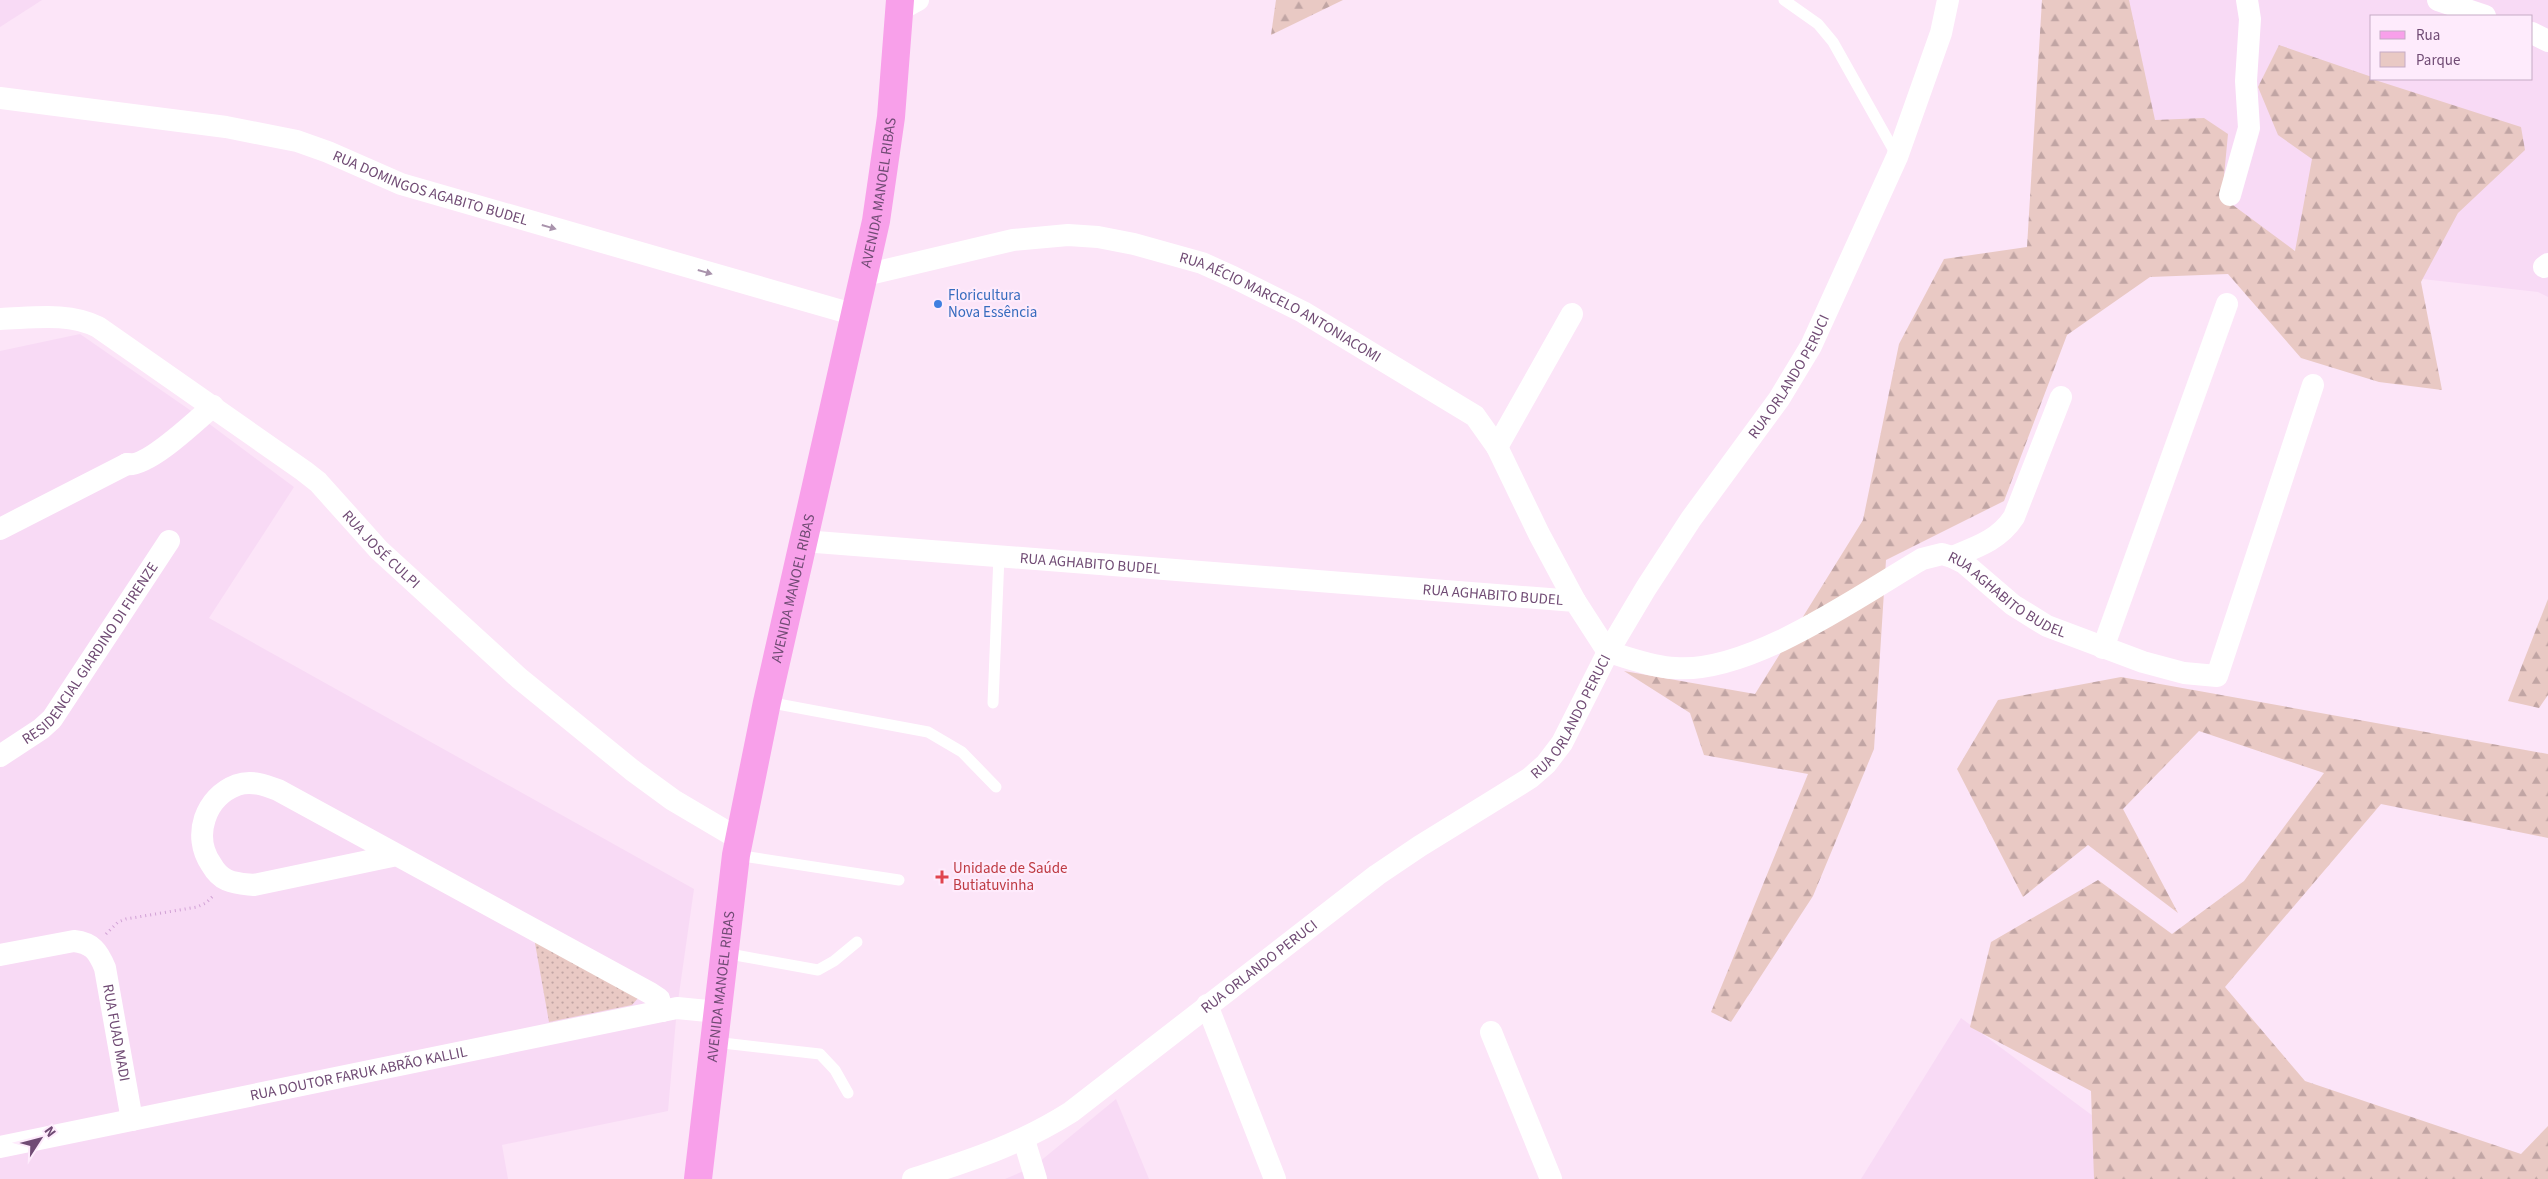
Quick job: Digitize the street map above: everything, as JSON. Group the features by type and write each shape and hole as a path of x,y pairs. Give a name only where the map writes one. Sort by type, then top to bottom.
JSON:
{"main road":[{"name":"AVENIDA MANOEL RIBAS","path":"698,1179 737,847 803,541 865,275 885,170 906,3"}],"street":[{"name":"RUA ORLANDO PERUCI","path":"913,1179 1024,1140 1071,1112 1377,875 1530,778 1546,764 1562,743 1608,652 1669,553 1779,399 1802,361 1897,157 1941,33 1948,0"},
{"path":"2230,195 2248,128 2246,81 2250,19 2247,0"},
{"path":"2438,0 2482,15"},
{"path":"2533,34 2548,41"},
{"name":"RUA DOMINGOS AGABITO BUDEL","path":"0,98 174,120 265,134 328,152 401,184 856,315"},
{"name":"RUA AÉCIO MARCELO ANTONIACOMI","path":"865,275 1013,240 1040,236 1098,237 1170,253 1210,267 1303,312 1458,404 1474,416 1497,447 1539,534 1575,601"},
{"path":"2103,648 2227,304"},
{"path":"1497,447 1572,314"},
{"name":"RUA JOSÉ CULPI","path":"0,319 66,317 84,320 98,327 209,403 318,482 374,545 415,585 578,727 737,847"},
{"name":"RUA AGHABITO BUDEL","path":"803,541 1575,601 1608,652 1676,669 1722,662 1747,654 1797,632 1922,559 1942,554 1964,563 2030,617 2047,626 2103,648 2164,668 2217,676 2313,385"},
{"path":"1952,557 1993,540 2006,529 2014,517 2061,396"},
{"path":"0,529 127,464 136,465 155,453 209,403"},
{"name":"RESIDENCIAL GIARDINO DI FIRENZE","path":"0,756 41,729 52,719 169,541"},
{"path":"398,855 254,885 226,880 216,872 202,847 203,820 210,807 222,793 238,785 251,783 278,790 398,855 650,993 658,999 662,1011"},
{"path":"0,956 74,941 85,942 95,948"},
{"name":"RUA FUAD MADI","path":"95,948 104,968 132,1120"},
{"path":"1207,1005 1275,1179"},
{"name":"RUA DOUTOR FARUK ABRÃO KALLIL","path":"0,1146 677,1008 718,1012"},
{"path":"1491,1032 1551,1179"},
{"path":"1024,1140 1036,1179"}],"lane":[{"path":"1784,0 1818,24 1833,42 1897,157"},
{"path":"993,703 999,556"},
{"path":"767,702 928,732 962,752 996,786"},
{"path":"737,847 899,880"},
{"path":"724,953 818,970 834,961 857,942"},
{"path":"714,1042 820,1054 835,1070 848,1093"}],"path":[{"path":"95,948 118,922 197,907 206,903 226,880"}],"shaded area":[{"path":"0,0 42,0 0,27"},
{"path":"2047,0 2548,0 2548,297 2538,292 2369,273 2238,232"},
{"path":"80,334 200,417 294,487 209,618 694,889 677,1008 668,1111 502,1145 508,1179 0,1179 0,351"},
{"path":"1961,1018 2178,1179 1861,1179"},
{"path":"1116,1099 1149,1179 1005,1179 1033,1167"}],"green space":[{"path":"1276,0 1343,0 1271,35"},
{"path":"2042,0 2129,0 2155,120 2204,118 2228,134 2222,197 2295,251 2312,159 2278,135 2258,87 2279,45 2370,76 2370,80 2375,80 2521,127 2525,150 2458,213 2421,282 2442,390 2379,382 2301,358 2228,274 2150,277 2067,335 2004,501 1886,560 1874,749 1813,896 1731,1022 1711,1012 1808,774 1704,755 1690,713 1624,671 1755,694 1863,520 1899,344 1944,259 2027,247"},
{"path":"2548,599 2548,695 2539,708 2508,701"},
{"path":"2121,677 2548,754 2548,838 2381,804 2225,987 2305,1081 2521,1154 2548,1126 2548,1179 2094,1179 2091,1091 1970,1027 1991,942 2098,880 2172,934 2244,881 2324,773 2199,731 2123,809 2178,913 2088,845 2023,897 1957,769 1998,700"},
{"path":"533,932 639,997 632,1005 549,1022"}],"place":[{"name":"Floricultura Nova Essência","path":"938,304"},
{"name":"Unidade de Saúde Butiatuvinha","path":"942,877"}]}
